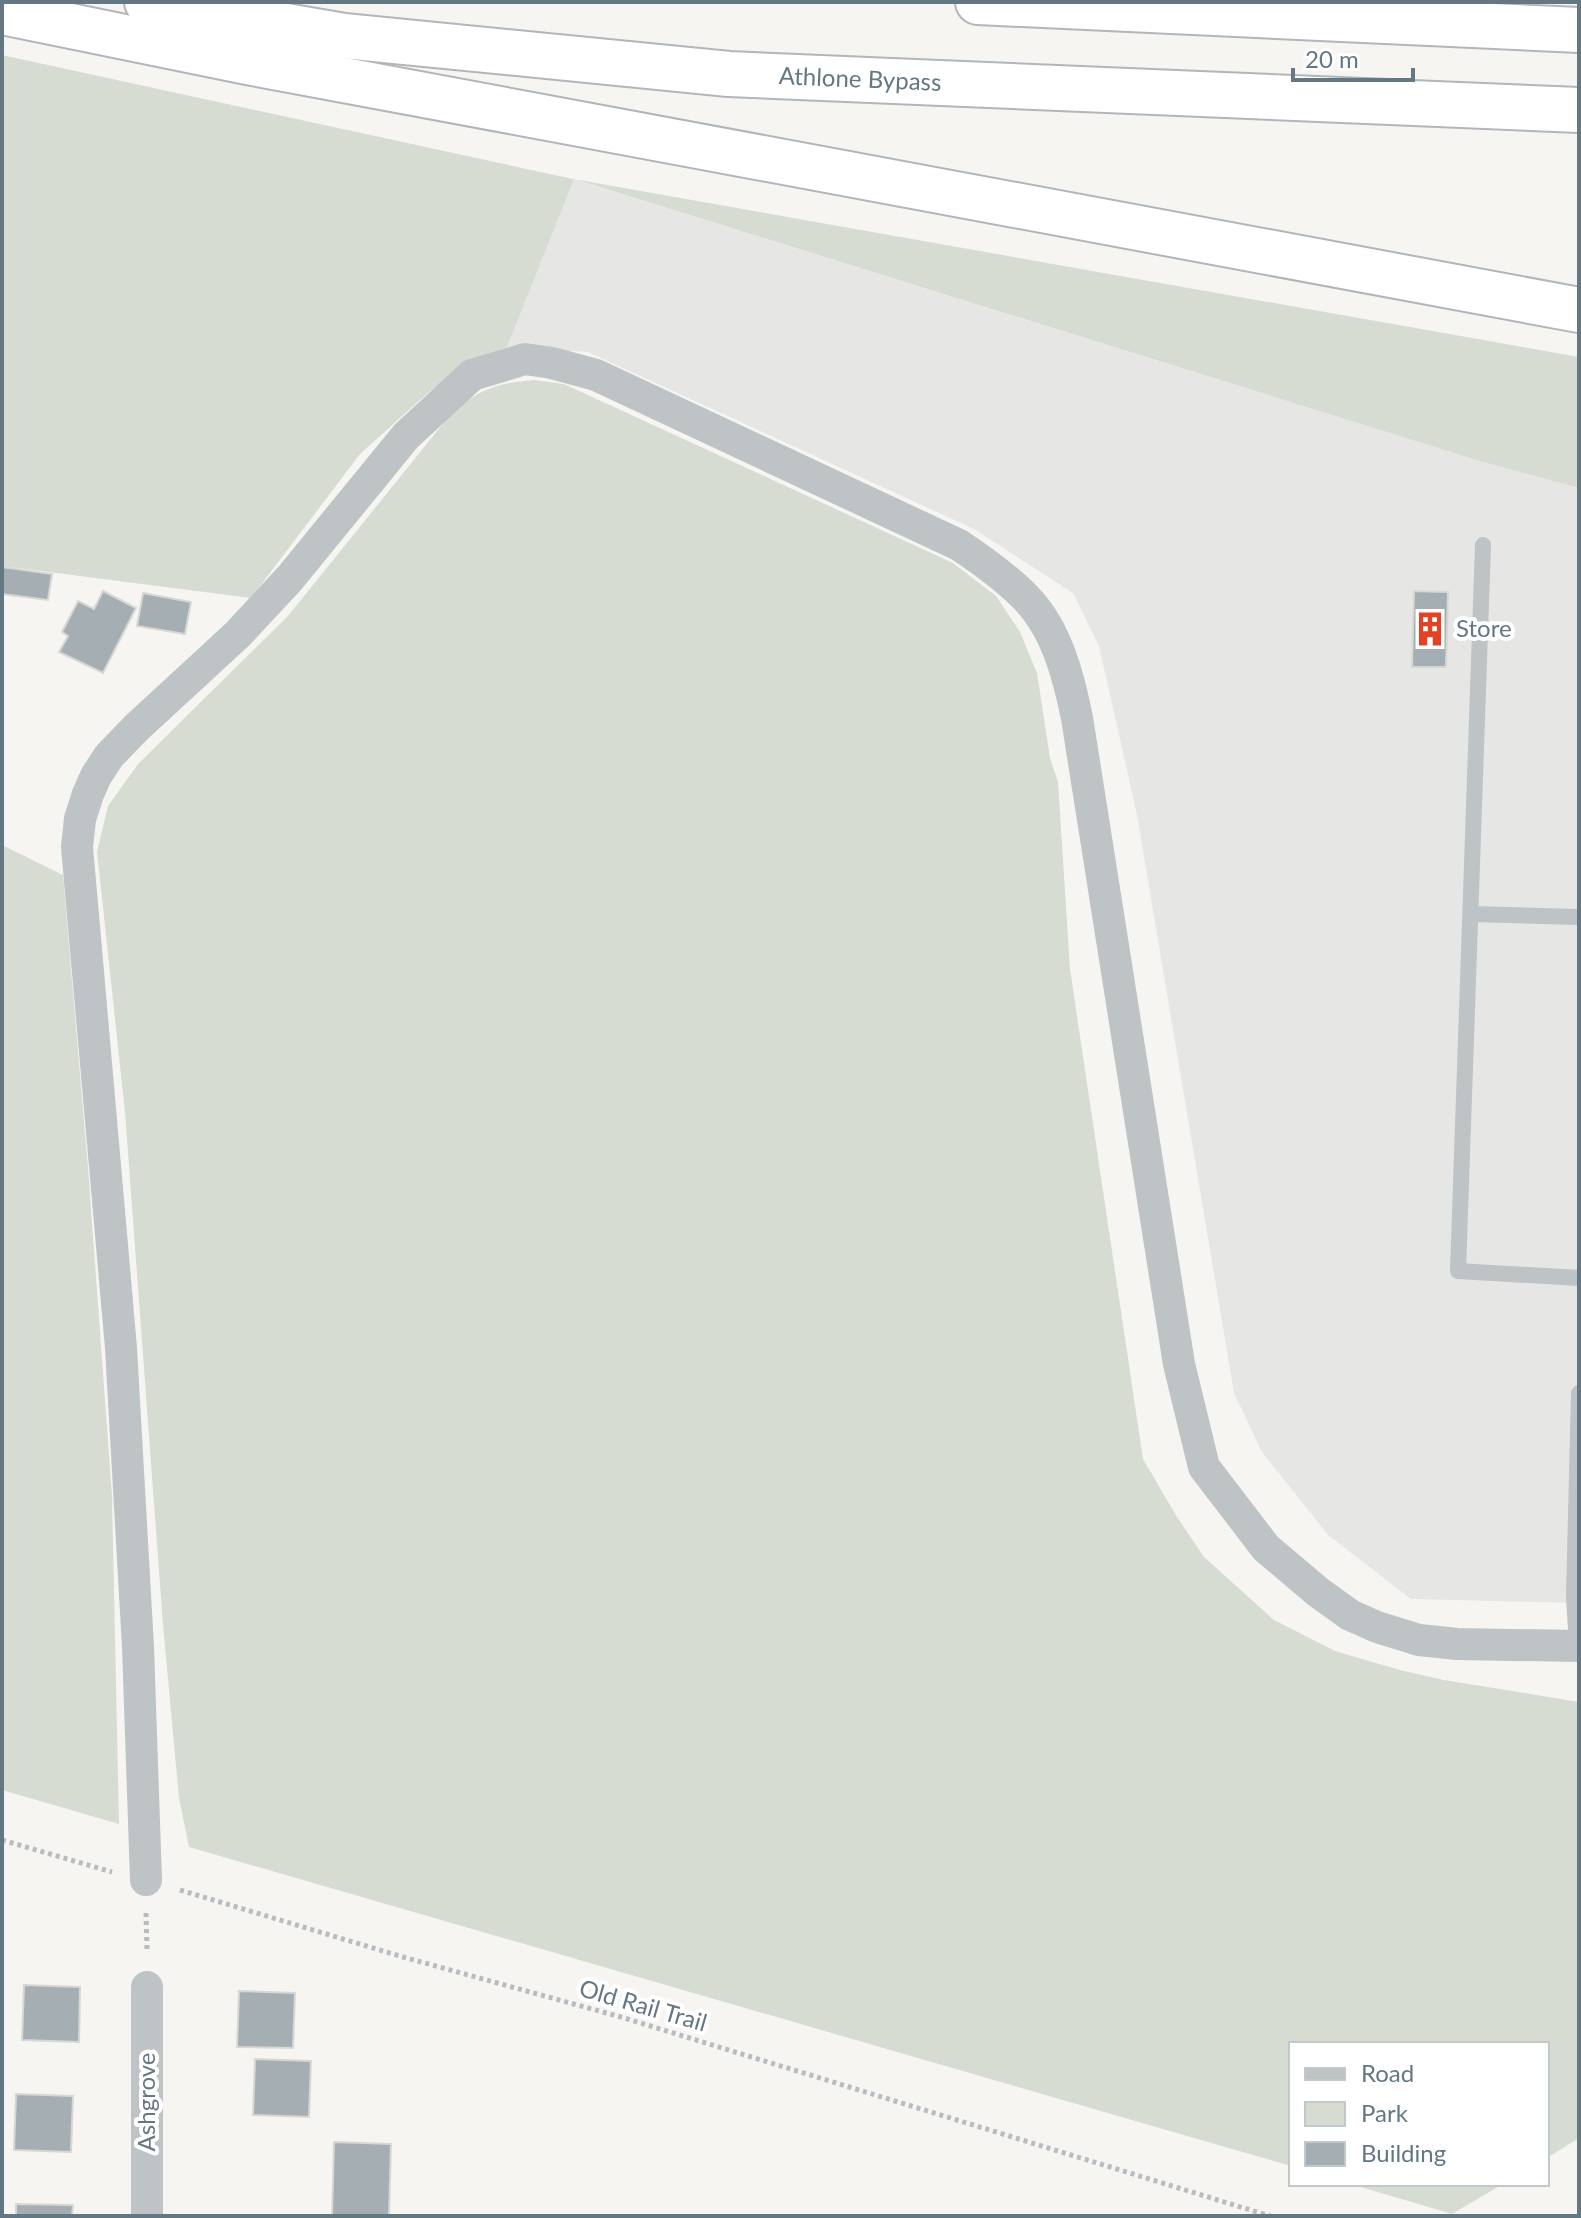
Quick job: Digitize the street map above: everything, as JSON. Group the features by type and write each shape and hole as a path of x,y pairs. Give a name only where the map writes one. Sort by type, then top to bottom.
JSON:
{"highway":[{"name":"Athlone Bypass","path":"147,2 344,36 729,74 1579,110"},
{"path":"978,2 1579,30"},
{"path":"2,12 278,68 1579,310"}],"street":[{"path":"146,1880 138,1647 121,1348 77,847 80,819 96,776 109,756 248,623 290,578 406,436 472,375 525,359 596,375 946,538 993,569 1037,611 1069,679 1077,718 1179,1364 1204,1467 1266,1548 1350,1615 1419,1640 1457,1644 1578,1646"},
{"name":"Ashgrove","path":"147,1987 147,2216"}],"lane":[{"path":"1483,545 1458,1271 1579,1278"},
{"path":"1471,914 1579,917"},
{"path":"1578,1646 1574,1597 1579,1393"}],"path":[{"name":"Old Rail Trail","path":"2,1840 621,2017 1270,2216"},
{"path":"146,1880 147,1987"}],"shaded area":[{"path":"573,179 1483,462 1579,488 1579,1603 1411,1599 1328,1535 1262,1452 1234,1393 1137,815 1099,646 1073,593 974,529 588,352 507,347"}],"green space":[{"path":"2,55 574,179 507,347 476,360 430,391 360,454 251,598 2,566"},
{"path":"575,179 1579,357 1579,488 1483,462"},
{"path":"534,380 564,384 953,563 996,596 1020,632 1037,673 1050,758 1058,782 1070,969 1143,1459 1204,1557 1274,1620 1335,1651 1400,1670 1579,1702 1579,2138 1549,2157 1549,2042 1289,2042 1289,2165 189,1847 179,1798 163,1625 125,1112 97,852 108,806 138,764 288,616 454,410 473,396 511,383"},
{"path":"2,845 63,875 112,1496 119,1824 2,1790"},
{"path":"1358,2186 1500,2186 1452,2214"}],"building":[{"path":"2,567 52,574 48,600 2,594"},
{"path":"103,591 136,608 103,673 59,652 68,636 62,632 78,601 94,609"},
{"name":"Store","path":"1414,591 1448,592 1446,667 1412,667"},
{"path":"143,593 191,602 185,634 137,626"},
{"path":"24,1985 80,1987 79,2042 22,2040"},
{"path":"239,1991 295,1993 293,2048 237,2047"},
{"path":"255,2059 311,2061 309,2117 253,2115"},
{"path":"16,2094 73,2096 71,2152 14,2150"},
{"path":"334,2142 391,2144 389,2216 332,2216"},
{"path":"16,2204 73,2205 72,2216 16,2216"}],"place":[{"name":"Store","path":"1430,629"}]}
